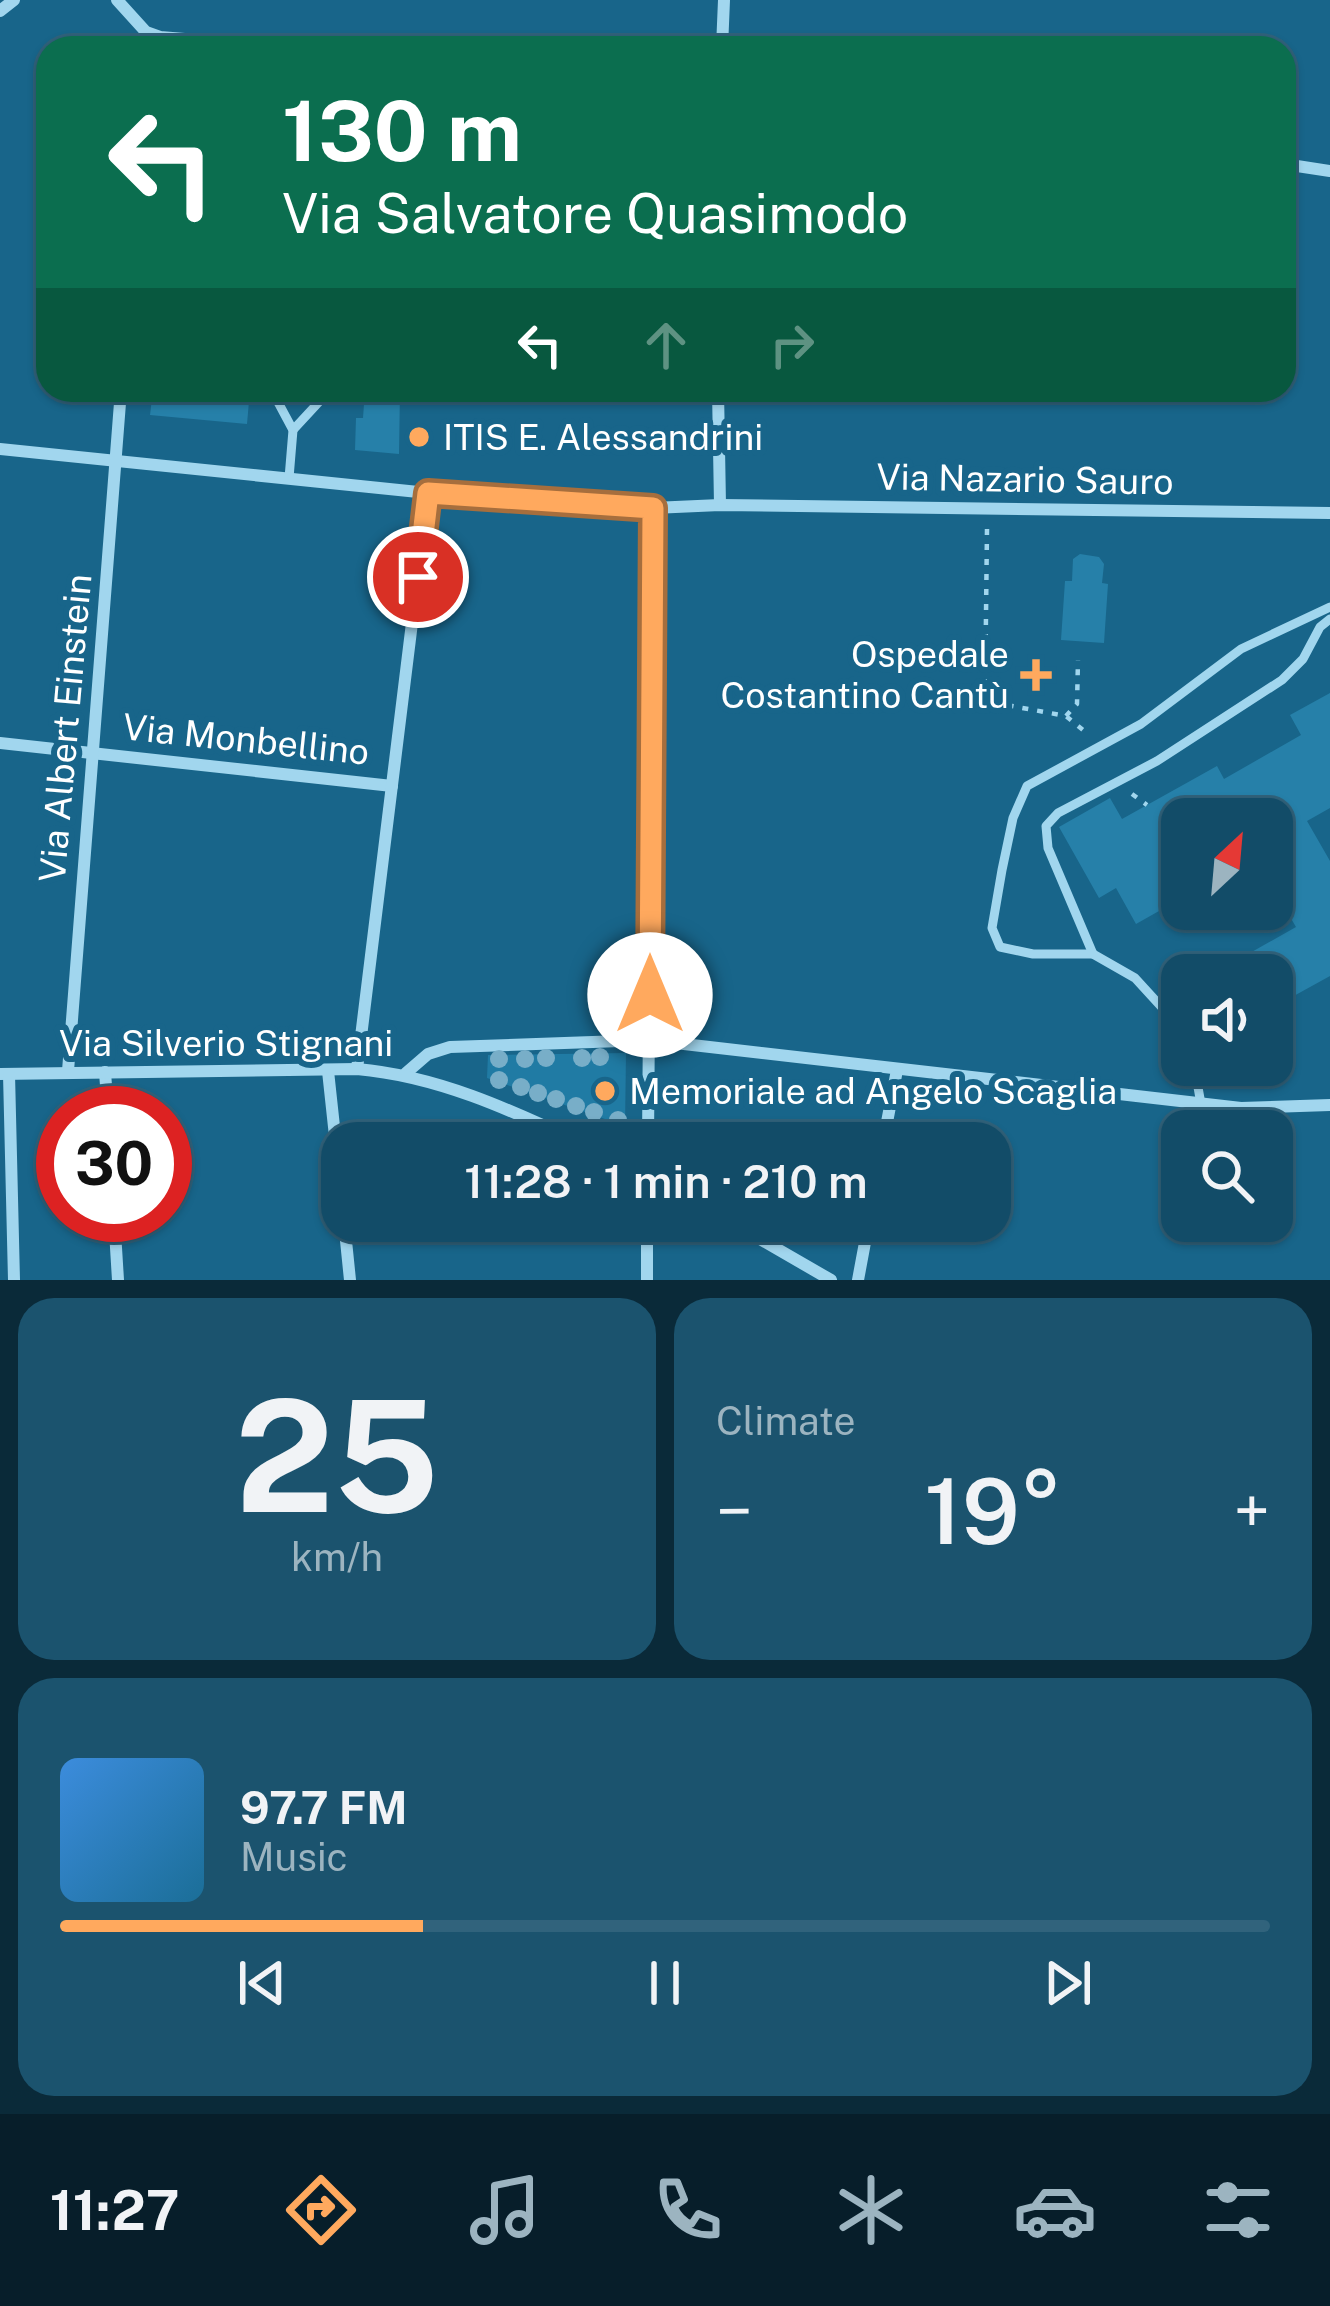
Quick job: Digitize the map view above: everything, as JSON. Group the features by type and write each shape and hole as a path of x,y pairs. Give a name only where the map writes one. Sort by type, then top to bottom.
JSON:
{"street":[{"path":"0,11 14,0"},
{"path":"117,0 146,32 157,36"},
{"path":"722,36 724,0"},
{"path":"146,32 146,36"},
{"path":"1296,166 1330,171"},
{"name":"Via Albert Einstein","path":"68,1071 120,402"},
{"path":"718,402 720,506"},
{"name":"Via Nazario Sauro","path":"0,449 428,493 653,508 1330,513"},
{"path":"357,1069 428,493"},
{"path":"648,1122 653,508"},
{"name":"Via Monbellino","path":"0,743 392,786"},
{"path":"406,1073 428,1054 450,1047 649,1040 1241,1108 1330,1105"},
{"name":"Via Silverio Stignani","path":"5,1074 357,1069 406,1073 536,1122"},
{"path":"887,1122 897,1070"},
{"path":"328,1071 333,1122"},
{"path":"105,1072 106,1086"},
{"path":"5,1074 14,1280"},
{"path":"116,1242 118,1280"},
{"path":"346,1242 350,1280"},
{"path":"647,1242 647,1280"},
{"path":"765,1242 830,1280"},
{"path":"858,1280 865,1242"}],"lane":[{"path":"278,402 293,430 289,478"},
{"path":"293,430 319,402"},
{"path":"1161,1006 1135,978 1093,954 1034,954 1000,947 992,928 1013,818 1027,786 1141,724 1241,649 1330,607"},
{"path":"1093,954 1048,848 1046,826 1058,813 1157,761 1282,680 1330,619"},
{"path":"1198,1086 1201,1104"}],"path":[{"path":"987,508 985,701 1066,716 1096,746"},
{"path":"1066,716 1077,704 1078,660"}],"shaded area":[{"path":"626,1053 625,1122 487,1078 488,1055"}],"building":[{"path":"152,402 249,402 247,424 150,415"},
{"path":"364,402 400,402 399,454 355,450 356,418 363,418"},
{"path":"1080,554 1099,557 1104,564 1102,583 1108,584 1104,643 1061,640 1065,581 1072,581 1073,559"},
{"path":"1330,693 1330,808 1307,821 1330,861 1330,976 1293,996 1293,954 1248,954 1296,927 1293,798 1161,798 1161,910 1136,924 1116,888 1099,898 1059,827 1110,798 1122,819 1217,766 1224,779 1301,735 1290,715"}],"place":[{"name":"ITIS E. Alessandrini","path":"419,437"},
{"name":"Ospedale Costantino Cantù","path":"1036,675"},
{"name":"Memoriale ad Angelo Scaglia","path":"605,1091"}],"route":[{"path":"418,577 428,493 653,508 650,995"}]}
